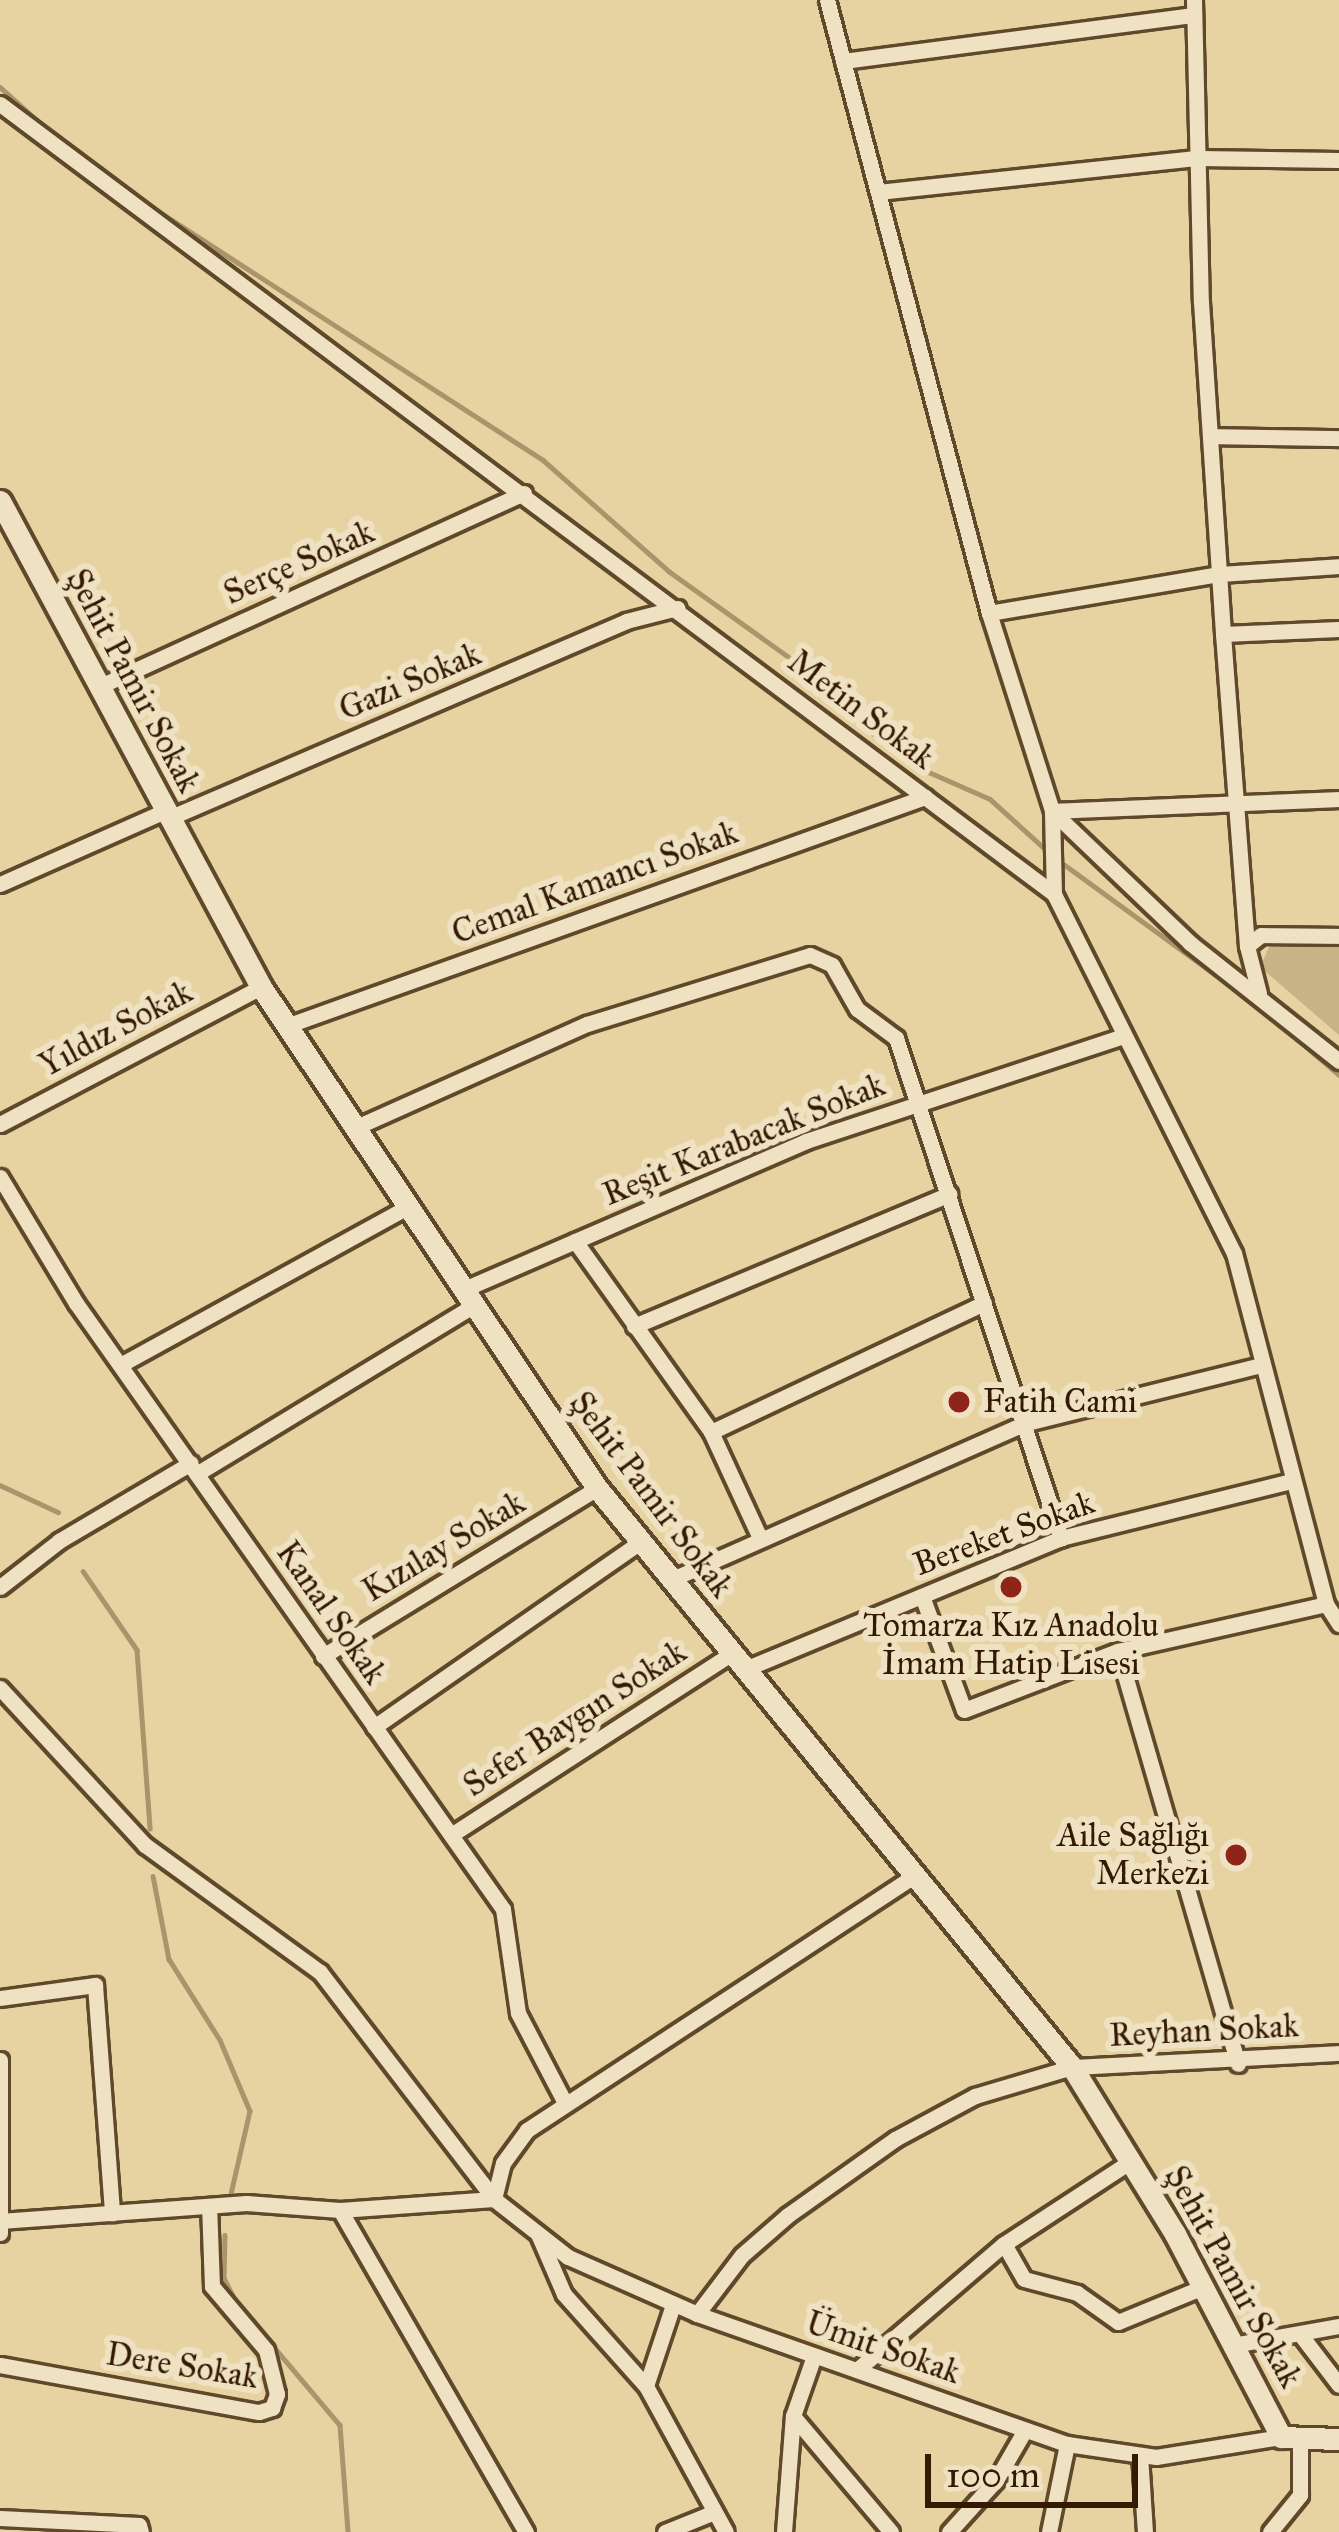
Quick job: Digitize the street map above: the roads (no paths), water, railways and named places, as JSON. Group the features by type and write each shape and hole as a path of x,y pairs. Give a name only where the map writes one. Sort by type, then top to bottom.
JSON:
{"street":[{"path":"826,0 988,613 1052,811 1054,895"},
{"path":"843,61 1194,7 1222,634 1247,946 1259,993"},
{"name":"Metin Sokak","path":"0,104 1054,895 1121,1037 1234,1253 1326,1604 1339,1624"},
{"path":"878,191 1198,158 1339,160"},
{"path":"1210,436 1339,438"},
{"name":"Serçe Sokak","path":"98,687 524,493"},
{"name":"Şehit Pamir Sokak","path":"0,501 286,1026 597,1488 1072,2068 1132,2161 1291,2440"},
{"path":"988,613 1220,574 1339,566"},
{"name":"Gazi Sokak","path":"0,884 626,621 677,608"},
{"path":"1222,634 1339,629"},
{"name":"Cemal Kamancı Sokak","path":"286,1026 925,796"},
{"path":"1052,811 1236,799 1339,799"},
{"path":"1052,811 1190,943 1259,993 1339,1061"},
{"path":"1247,946 1261,935 1339,936"},
{"path":"354,1128 587,1024 809,955 832,965 857,1009 896,1038 1061,1538"},
{"name":"Yıldız Sokak","path":"0,1124 261,987"},
{"name":"Reşit Karabacak Sokak","path":"0,1587 59,1541 195,1468 468,1298 575,1241 806,1141 1121,1037"},
{"name":"Kanal Sokak","path":"0,1178 120,1364 503,1910 518,2013 565,2103"},
{"path":"634,1326 950,1194"},
{"path":"120,1364 407,1207"},
{"path":"575,1241 711,1432 759,1536"},
{"path":"711,1432 985,1304"},
{"path":"670,1580 759,1536 1023,1424 1261,1365"},
{"name":"Bereket Sokak","path":"738,1661 922,1595 1061,1538 1292,1481"},
{"name":"Kızılay Sokak","path":"322,1656 597,1488"},
{"path":"374,1727 640,1542"},
{"path":"922,1595 964,1711 1118,1651 1326,1604"},
{"path":"1118,1651 1238,2064"},
{"name":"Sefer Baygın Sokak","path":"451,1835 738,1661"},
{"name":"Ümit Sokak","path":"0,1688 145,1846 320,1972 494,2199 568,2257 697,2314 1066,2444 1140,2455 1208,2453 1291,2440"},
{"path":"0,2060 2,2225 246,2203 340,2210 494,2199 503,2164 527,2130 914,1876"},
{"path":"0,1998 95,1984 112,2213"},
{"name":"Reyhan Sokak","path":"697,2314 742,2255 788,2215 896,2139 975,2096 1072,2068 1238,2064 1339,2053"},
{"path":"858,2368 1004,2244 1132,2161"},
{"name":"Dere Sokak","path":"0,2365 259,2412 272,2408 277,2395 266,2350 212,2286 209,2206"},
{"path":"340,2210 526,2532"},
{"path":"537,2232 564,2294 646,2386 726,2532"},
{"path":"1004,2244 1024,2278 1077,2293 1118,2322 1203,2287"},
{"path":"646,2386 674,2305"},
{"path":"1233,2345 1339,2326"},
{"path":"1300,2334 1339,2385"},
{"path":"784,2532 793,2416 814,2356"},
{"path":"793,2416 892,2532"},
{"path":"949,2532 996,2480 1025,2430"},
{"path":"1270,2532 1300,2495 1291,2440 1339,2439"},
{"path":"1048,2532 1066,2444"},
{"path":"1140,2455 1145,2532"},
{"path":"664,2532 712,2513"},
{"path":"0,2518 139,2525 142,2532"}],"waterway":[{"path":"0,87 58,139"},
{"path":"135,196 543,460 670,572 836,691 863,726 922,769 990,799 1043,847"},
{"path":"1065,865 1239,992"},
{"path":"1267,1013 1339,1075"},
{"path":"0,1485 58,1512"},
{"path":"83,1571 137,1650 150,1829"},
{"path":"153,1876 169,1959 220,2040 250,2111 230,2198"},
{"path":"225,2235 224,2278 236,2302 340,2425 348,2532"}],"place":[{"name":"Fatih Cami","path":"959,1402"},
{"name":"Tomarza Kız Anadolu İmam Hatip Lisesi","path":"1011,1587"},
{"name":"Aile Sağlığı Merkezi","path":"1236,1855"}]}
